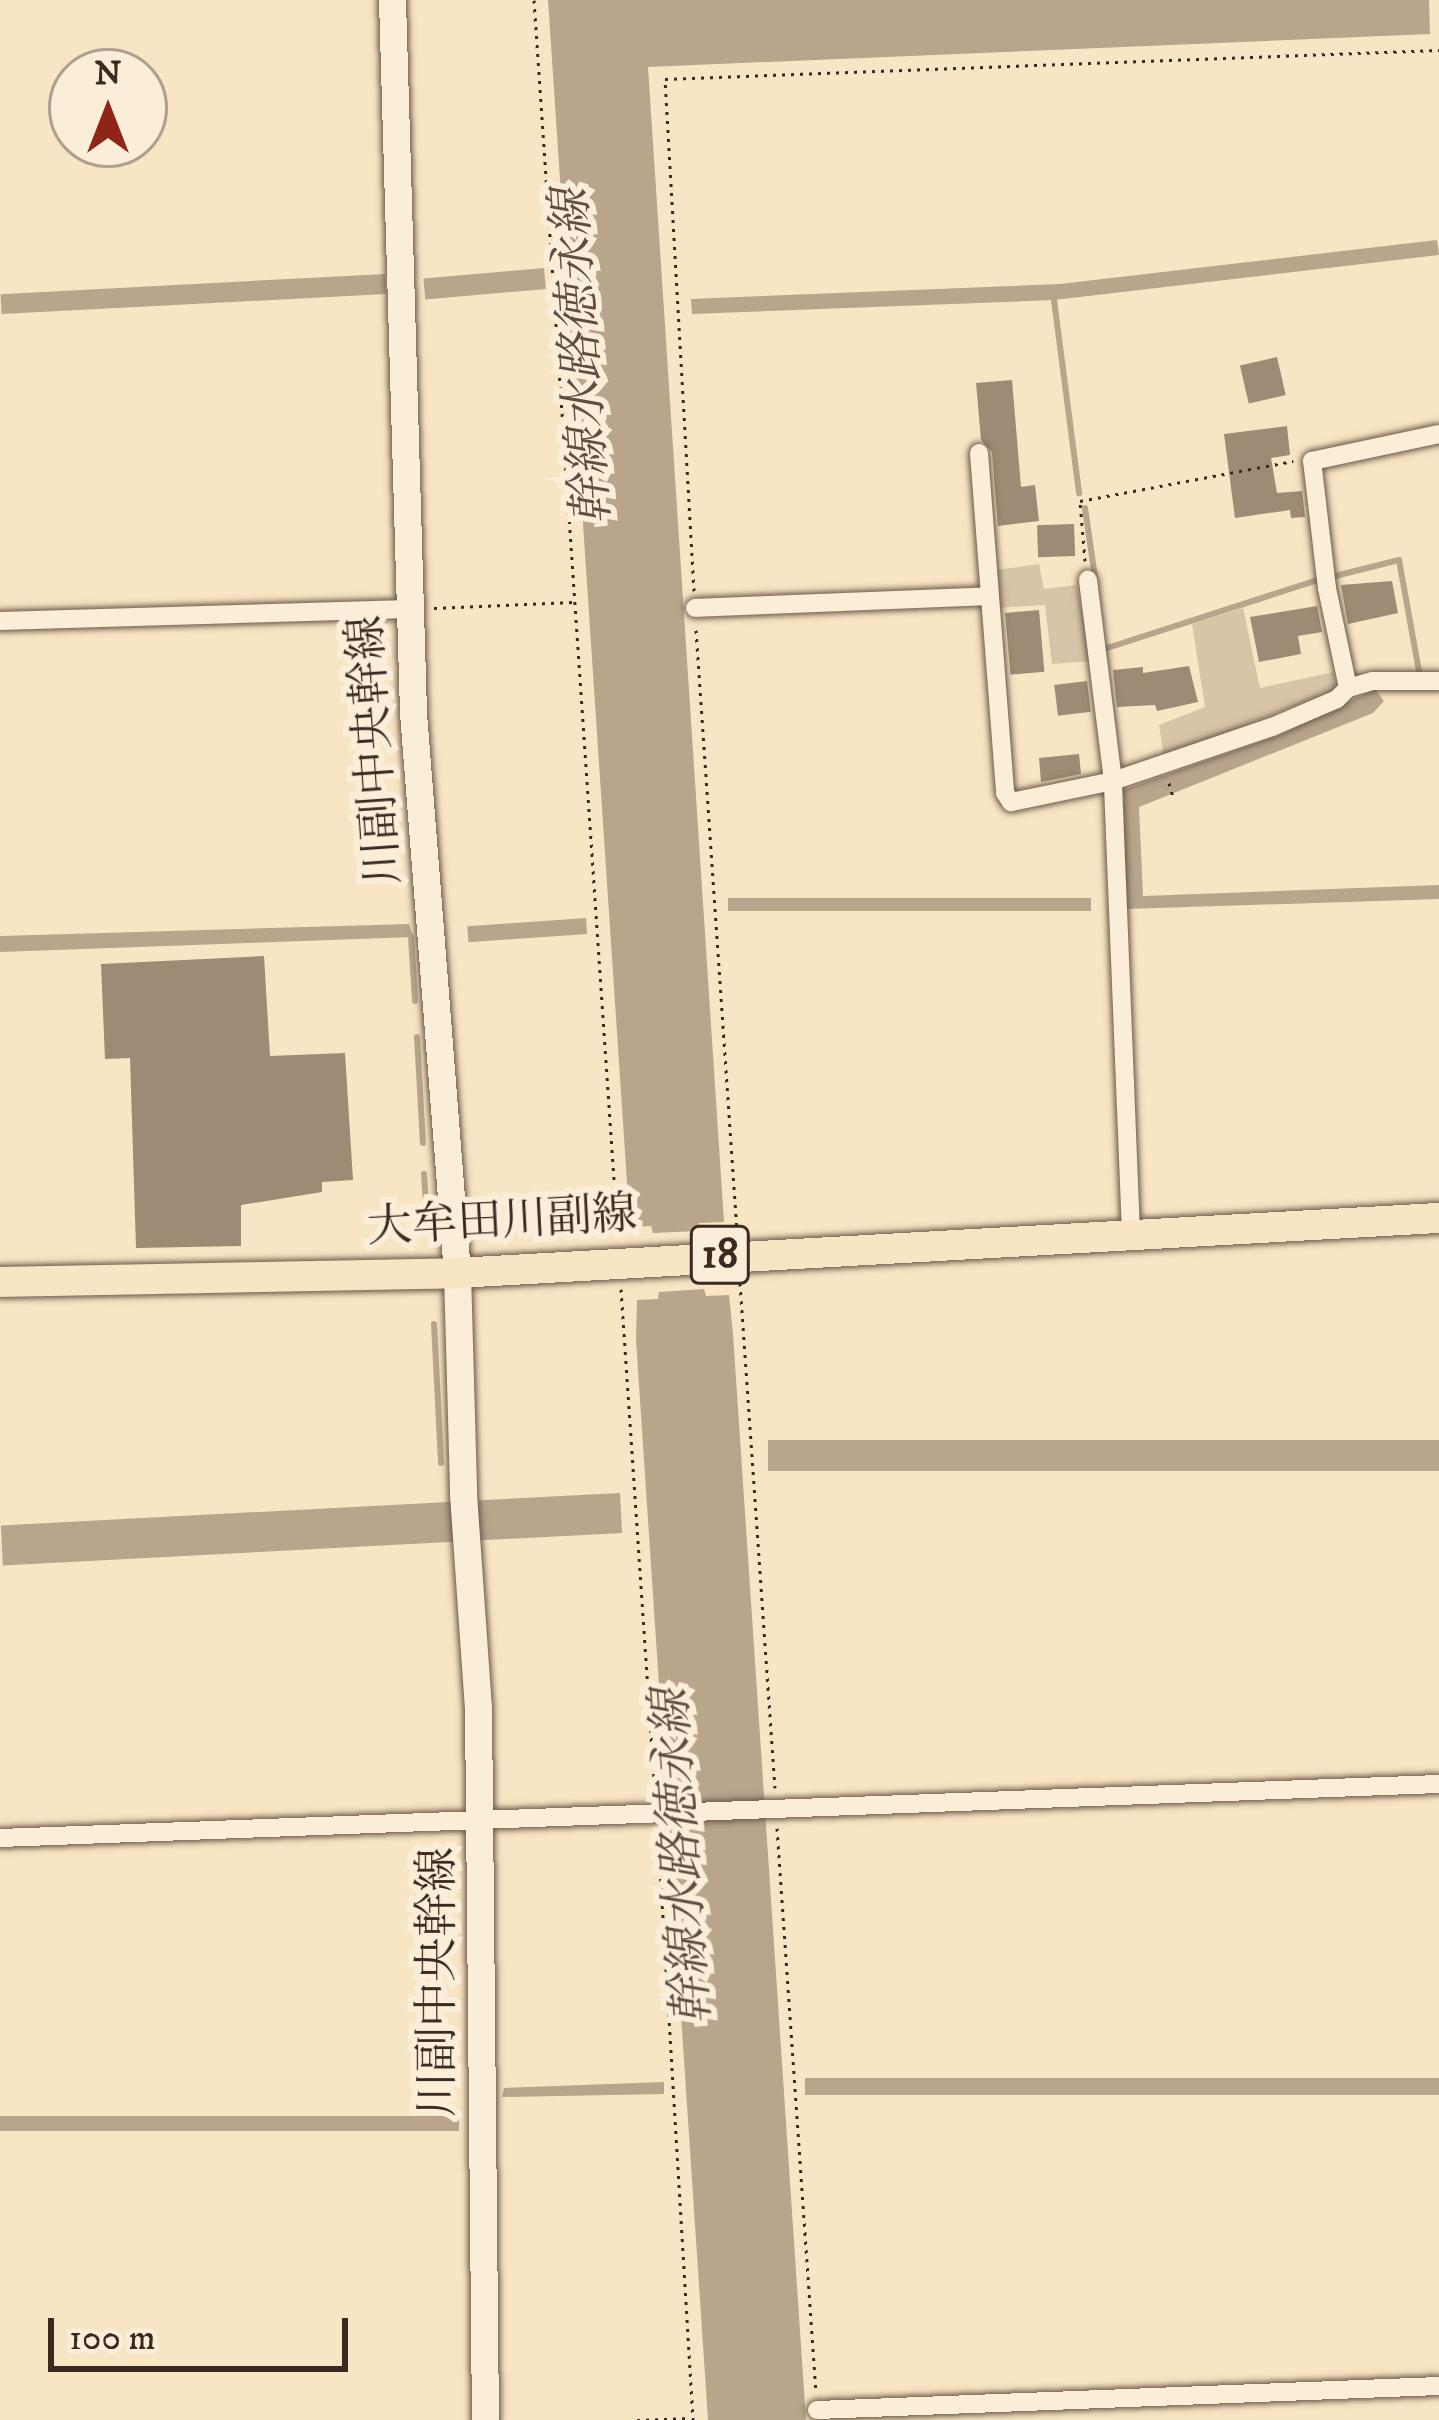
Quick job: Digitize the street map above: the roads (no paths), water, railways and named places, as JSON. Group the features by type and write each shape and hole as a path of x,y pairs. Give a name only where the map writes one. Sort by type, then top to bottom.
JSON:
{"main road":[{"name":"大牟田川副線","path":"0,1282 457,1273 738,1253 1439,1218"}],"street":[{"name":"川副中央幹線","path":"392,0 408,609 457,1273 463,1494 478,1707 485,2420"},
{"path":"1348,688 1327,588 1312,461 1439,434"},
{"path":"979,453 1005,793 1011,802 1113,781 1272,727 1337,699 1348,688 1372,681 1439,681"},
{"path":"1084,572 1113,781 1131,1233"},
{"path":"695,608 988,596"},
{"path":"0,621 408,609"},
{"path":"0,1838 1439,1784"},
{"path":"817,2410 1439,2386"}],"water":[{"name":"幹線水路徳永線","path":"548,0 1429,0 1430,34 648,67 724,1222 699,1223 699,1231 653,1233 651,1226 630,1227"},
{"path":"1437,240 1439,255 1054,300 692,314 691,299 1060,284"},
{"path":"544,268 546,289 425,299 423,279"},
{"path":"385,274 386,294 2,314 1,294"},
{"path":"1375,689 1384,701 1373,713 1139,807 1143,896 1439,885 1439,899 1126,909 1123,790 1280,735"},
{"path":"728,898 1091,898 1091,911 728,911"},
{"path":"586,918 587,934 468,942 467,926"},
{"path":"409,924 413,937 0,952 0,936"},
{"name":"幹線水路徳永線","path":"704,1289 706,1296 729,1295 733,1334 806,2420 708,2420 636,1340 637,1300 658,1299 659,1292"},
{"path":"768,1440 1439,1440 1439,1471 768,1471"},
{"path":"620,1493 622,1533 3,1565 1,1525"},
{"path":"805,2078 1439,2078 1439,2095 805,2095"},
{"path":"664,2082 664,2094 502,2097 504,2088"},
{"path":"0,2116 459,2116 459,2131 0,2131"}],"waterway":[{"path":"1054,300 1079,493"},
{"path":"1085,508 1095,577"},
{"path":"1335,576 1399,560 1419,671"},
{"path":"1104,649 1317,580"},
{"path":"411,937 415,1001"},
{"path":"417,1037 423,1143"},
{"path":"424,1174 427,1219"},
{"path":"434,1324 441,1463"}]}
